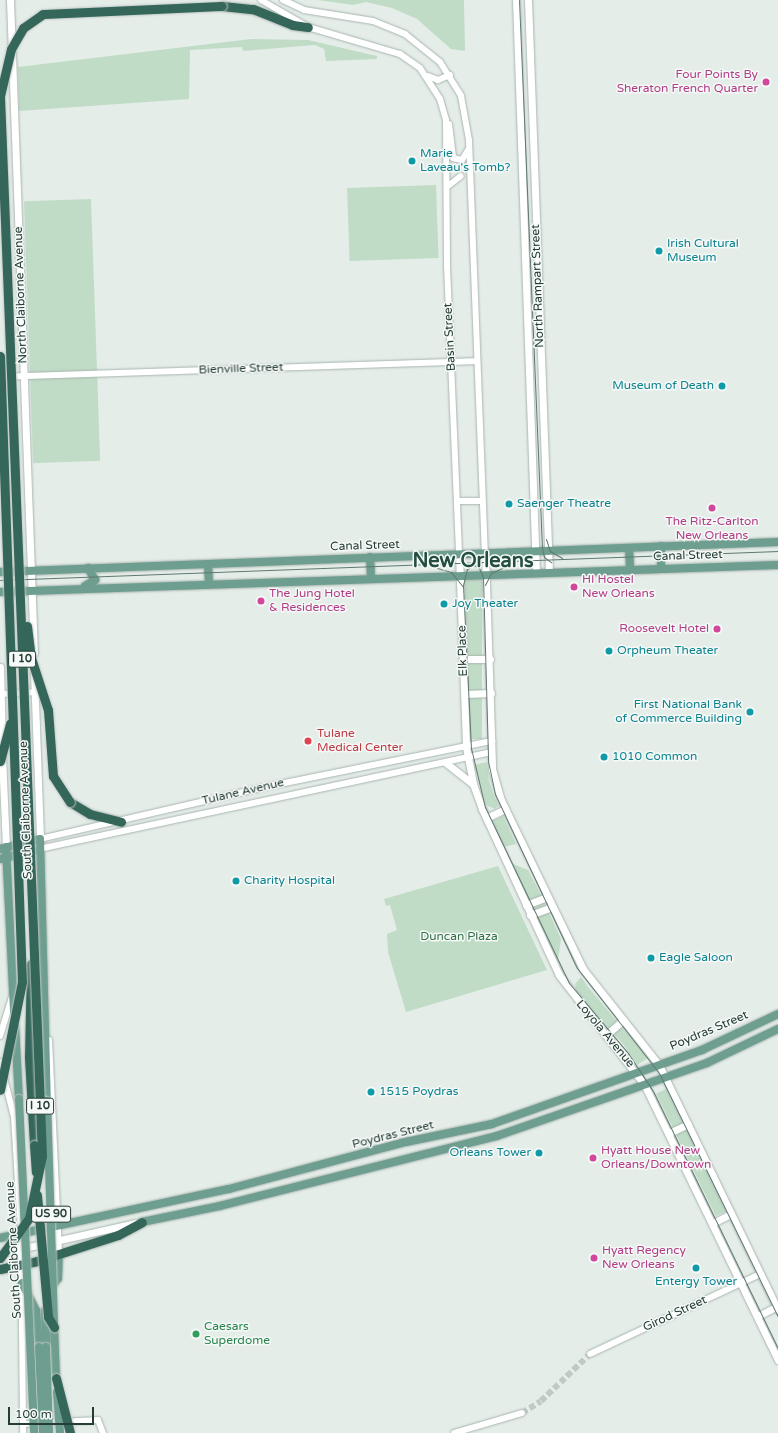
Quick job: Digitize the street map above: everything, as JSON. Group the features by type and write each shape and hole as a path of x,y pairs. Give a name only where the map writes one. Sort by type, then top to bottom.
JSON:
{"highway":[{"path":"0,96 11,49 23,28 43,14 64,10 222,6 253,9 293,25 308,27"},
{"name":"I 10","path":"0,92 32,944 42,1156 29,1218 20,1234 0,1258"},
{"name":"I 10","path":"0,356 22,982 4,1073 0,1083"},
{"path":"15,500 29,650 48,710 54,776 70,802 90,814 121,822"},
{"path":"0,762 13,708"},
{"path":"32,944 28,1057 48,1317 54,1327"},
{"path":"0,1090 4,1073"},
{"path":"0,1269 22,1266 118,1235 142,1222"},
{"path":"0,1265 20,1234"},
{"path":"56,1378 70,1433"}],"main road":[{"name":"North Claiborne Avenue","path":"10,0 33,590"},
{"name":"North Rampart Street","path":"516,0 536,573"},
{"name":"North Rampart Street","path":"528,0 549,572"},
{"name":"Canal Street","path":"0,572 778,542"},
{"path":"661,546 661,569"},
{"path":"629,548 630,570"},
{"path":"485,553 487,574 492,741"},
{"name":"Elk Place","path":"460,554 466,747"},
{"path":"370,558 371,578"},
{"path":"208,564 209,584"},
{"name":"Canal Street","path":"0,592 80,588 778,565"},
{"path":"80,588 95,580 88,568"},
{"name":"South Claiborne Avenue","path":"33,590 34,692 40,839 39,849 48,1028 47,1101 54,1327 60,1433"},
{"path":"463,659 490,659"},
{"name":"South Claiborne Avenue","path":"0,667 3,848 19,1099 34,1433"},
{"path":"465,694 491,693"},
{"name":"Loyola Avenue","path":"492,741 493,778 505,809 583,969 659,1065 666,1077 777,1308"},
{"name":"Loyola Avenue","path":"466,747 473,784 486,818 530,915 566,987 638,1073 713,1223 778,1360"},
{"path":"446,763 473,784"},
{"path":"486,818 505,809"},
{"name":"Tulane Avenue","path":"3,848 40,839"},
{"name":"Tulane Avenue","path":"4,858 39,849"},
{"path":"526,905 548,897"},
{"path":"530,915 552,907"},
{"name":"Poydras Street","path":"0,1238 304,1171 406,1142 492,1124 702,1050 778,1014"},
{"path":"606,1035 623,1020"},
{"name":"Poydras Street","path":"0,1253 220,1206 497,1136 718,1058 778,1029"},
{"path":"561,1100 565,1112"},
{"path":"544,1106 548,1118"},
{"path":"669,1133 688,1124"},
{"path":"713,1223 731,1214"},
{"path":"43,1433 42,1347 45,1296 58,1278 59,1254"},
{"path":"22,1283 36,1311 42,1347 49,1433"},
{"path":"758,1316 777,1308"}],"street":[{"path":"261,0 308,27 394,51 427,76 438,80 450,75"},
{"path":"283,0 316,12 393,27 424,46 450,75 462,102 469,140 485,553"},
{"path":"427,76 438,93 455,160 467,155 469,140"},
{"name":"Basin Street","path":"445,117 448,186 451,361 460,554"},
{"path":"448,186 461,176"},
{"name":"Bienville Street","path":"2,378 477,361"},
{"path":"458,501 482,500"},
{"path":"0,694 34,692"},
{"name":"Tulane Avenue","path":"40,839 121,822 270,786 492,741"},
{"name":"Tulane Avenue","path":"39,849 492,752"},
{"name":"South Claiborne Avenue","path":"0,1036 13,994"},
{"name":"South Claiborne Avenue","path":"48,1028 59,1254"},
{"name":"South Claiborne Avenue","path":"0,1062 14,1117 22,1266 23,1433"},
{"name":"Girod Street","path":"590,1354 760,1274"},
{"path":"454,1433 522,1413"},
{"path":"23,1424 98,1420 103,1433"}],"green space":[{"path":"318,0 464,0 465,51 451,49 417,19 392,8 366,2 353,5"},
{"path":"251,39 308,40 377,56 377,59 326,61 324,49 315,45 243,51 242,47 190,50 189,99 19,111 18,67"},
{"path":"436,185 439,258 350,261 347,188"},
{"path":"91,199 100,461 33,463 24,201"},
{"path":"464,580 482,580 482,739 464,739"},
{"path":"487,762 489,781 498,806 495,809 486,805 474,765"},
{"path":"503,816 516,844 504,847 493,821"},
{"path":"513,864 528,870 541,895 561,939 558,960"},
{"name":"Duncan Plaza","path":"498,866 547,970 406,1012 388,952 387,934 397,930 390,905 386,906 384,899"},
{"path":"581,977 648,1058 637,1065 623,1044 576,991 575,984"},
{"path":"666,1089 726,1211 716,1216 656,1094"}],"tunnel":[{"path":"522,1413 541,1401 590,1354"}],"tram line":[{"path":"519,0 542,548 544,557 551,562"},
{"path":"546,539 550,551 562,558"},
{"path":"0,580 778,551"},
{"path":"482,562 467,569 463,585 471,748 485,807 569,983 628,1053 653,1091 778,1349"},
{"path":"470,563 479,568 483,577 488,761 495,794 577,968 659,1073 778,1317"},
{"path":"485,585 491,573 509,565"},
{"path":"437,568 451,572 463,587"}],"place":[{"name":"Four Points By Sheraton French Quarter","path":"766,82"},
{"name":"Marie Laveau's Tomb?","path":"412,161"},
{"name":"Irish Cultural Museum","path":"659,251"},
{"name":"Museum of Death","path":"722,386"},
{"name":"Saenger Theatre","path":"509,504"},
{"name":"The Ritz-Carlton New Orleans","path":"712,508"},
{"name":"HI Hostel New Orleans","path":"574,587"},
{"name":"The Jung Hotel & Residences","path":"261,601"},
{"name":"Joy Theater","path":"444,604"},
{"name":"Roosevelt Hotel","path":"717,629"},
{"name":"Orpheum Theater","path":"609,651"},
{"name":"First National Bank of Commerce Building","path":"750,712"},
{"name":"Tulane Medical Center","path":"308,741"},
{"name":"1010 Common","path":"604,757"},
{"name":"Charity Hospital","path":"236,881"},
{"name":"Eagle Saloon","path":"651,958"},
{"name":"1515 Poydras","path":"371,1092"},
{"name":"Orleans Tower","path":"539,1153"},
{"name":"Hyatt House New Orleans/Downtown","path":"593,1158"},
{"name":"Hyatt Regency New Orleans","path":"594,1258"},
{"name":"Entergy Tower","path":"696,1268"},
{"name":"Caesars Superdome","path":"196,1334"}],"district":[{"name":"New Orleans","path":"473,561"}]}
